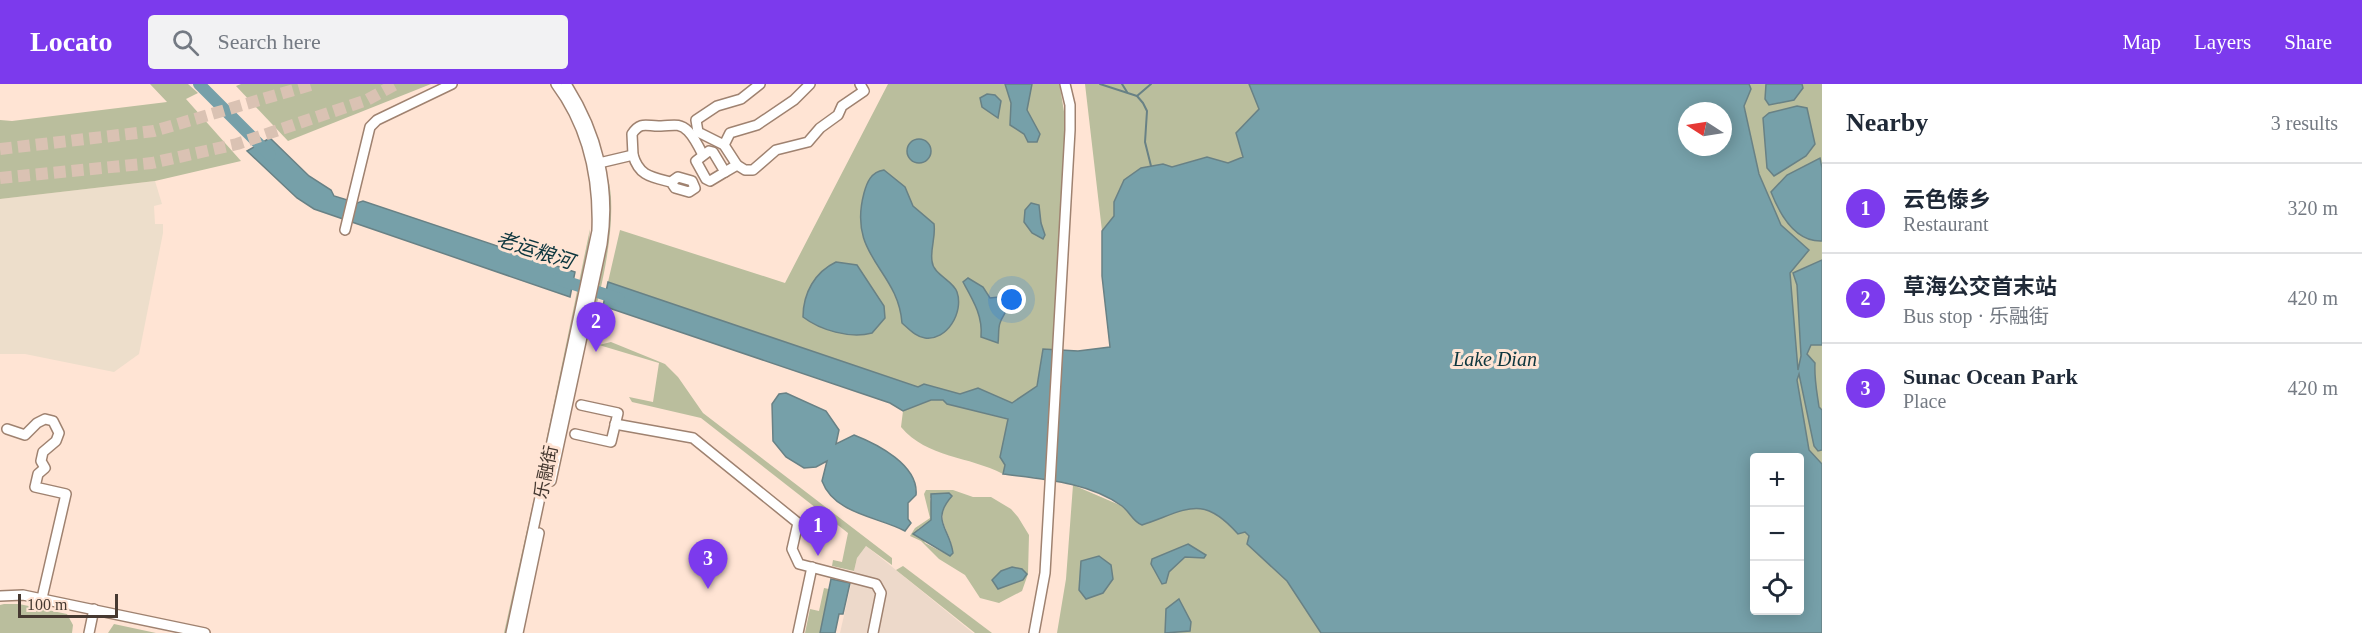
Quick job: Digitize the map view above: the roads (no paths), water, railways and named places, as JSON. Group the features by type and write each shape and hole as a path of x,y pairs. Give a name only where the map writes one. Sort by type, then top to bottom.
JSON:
{"street":[{"path":"345,230 354,183 370,127 377,120 452,84"},
{"path":"556,84 580,125 596,164"},
{"path":"566,84 590,128 596,164 597,218 593,271 584,311"},
{"path":"760,84 741,99 717,106 696,120 696,128 700,134 724,145 737,165 745,170 753,170 776,150 808,142 819,128 838,115 842,106 864,91 860,84"},
{"path":"724,145 730,133 757,125 794,100 810,84"},
{"path":"1034,633 1045,573 1070,130 1070,105 1065,84"},
{"path":"671,182 640,172 633,155 632,134 638,127 645,124 659,126 674,124 686,129 703,155"},
{"path":"725,172 713,152 697,159 696,163 708,180 725,172 737,165"},
{"path":"596,164 633,155"},
{"name":"乐融街","path":"511,633 584,311"},
{"name":"乐融街","path":"518,633 584,311"},
{"path":"575,434 611,442 618,413 581,405"},
{"path":"7,429 25,435 37,423 45,419 53,421 58,428 56,441 43,452 41,461 45,468 38,474 36,487 66,494 42,598"},
{"path":"615,424 693,438 798,523 792,549 799,564 855,576 876,584 881,593 873,633"},
{"path":"798,633 812,567"},
{"path":"0,596 15,594 42,598 205,633"},
{"path":"89,633 94,609"}],"water":[{"path":"1005,84 1032,84 1027,110 1040,134 1037,142 1028,142 1024,134 1010,125 1011,103"},
{"name":"Lake Dian","path":"1249,84 1749,84 1751,89 1744,106 1759,174 1781,225 1809,250 1790,273 1798,370 1801,356 1797,285 1793,273 1822,260 1822,345 1811,345 1807,354 1815,363 1819,407 1822,410 1822,450 1818,451 1814,446 1799,374 1797,380 1809,450 1822,464 1822,633 1321,633 1287,581 1247,544 1249,536 1245,532 1238,534 1214,513 1193,508 1142,525 1136,522 1122,506 1095,492 1065,483 1003,474 1005,465 1000,457 1008,419 947,404 943,400 931,400 903,411 890,403 603,306 608,282 918,387 924,384 960,394 978,388 1012,403 1037,386 1043,349 1078,351 1110,347 1102,276 1102,231 1114,216 1114,202 1124,180 1141,168 1163,164 1172,167 1207,157 1228,163 1243,157 1236,133 1259,109"},
{"path":"1766,84 1802,84 1803,88 1794,100 1769,105 1765,99"},
{"path":"987,94 995,95 1001,101 998,118 982,107 980,98"},
{"path":"1797,106 1807,108 1815,144 1806,156 1774,176 1767,168 1763,118 1769,113"},
{"path":"270,138 309,176 331,190 334,196 357,203 363,201 575,272 570,297 314,209 297,198 247,151"},
{"path":"919,139 924,140 930,146 930,156 924,162 919,163 914,162 908,156 907,151 908,146 914,140"},
{"path":"1820,158 1822,241 1812,240 1796,232 1779,210 1771,192 1787,175"},
{"path":"884,170 905,187 913,206 934,224 933,266 957,292 958,308 952,324 947,330 933,338 919,336 902,323 899,305 892,289 867,248 862,233 861,215 865,189 873,175"},
{"path":"1031,203 1039,205 1045,235 1043,239 1032,233 1024,222 1025,210"},
{"path":"836,262 857,265 884,306 885,318 872,333 854,335 836,332 818,326 803,317 805,300 816,277"},
{"path":"968,278 983,287 990,298 1007,296 1007,310 999,325 998,343 981,337 979,315 963,282"},
{"path":"786,393 826,411 839,430 836,444 854,435 885,450 904,465 915,484 916,495 908,503 908,519 911,523 905,531 858,513 836,501 822,481 827,461 816,467 804,468 786,457 773,441 772,404 779,394"},
{"path":"949,493 952,496 942,512 942,518 953,553 950,556 913,534 931,520 931,494"},
{"path":"1188,544 1206,555 1204,558 1185,557 1169,572 1166,583 1162,584 1151,564 1152,559"},
{"path":"1099,556 1111,565 1113,579 1103,593 1086,599 1079,590 1081,561"},
{"path":"1012,567 1022,569 1027,574 1023,580 998,589 992,580 1001,571"},
{"path":"831,579 850,583 843,614 839,614 835,633 820,633"},
{"path":"1179,599 1191,622 1190,631 1165,633 1166,609"}],"waterway":[{"name":"老运粮河","path":"199,84 270,155"},
{"path":"1100,84 1137,96 1143,103 1147,111 1145,142 1151,166"},
{"path":"1122,84 1127,92"},
{"path":"1137,96 1151,84"},
{"name":"老运粮河","path":"558,279 619,299"}],"tunnel":[{"path":"0,149 154,131 314,84"},
{"path":"0,178 152,163 237,144 367,100 396,84"}],"place":[{"name":"草海公交首末站","path":"596,352"},
{"name":"云色傣乡","path":"818,556"},
{"name":"Sunac Ocean Park","path":"708,589"}]}
